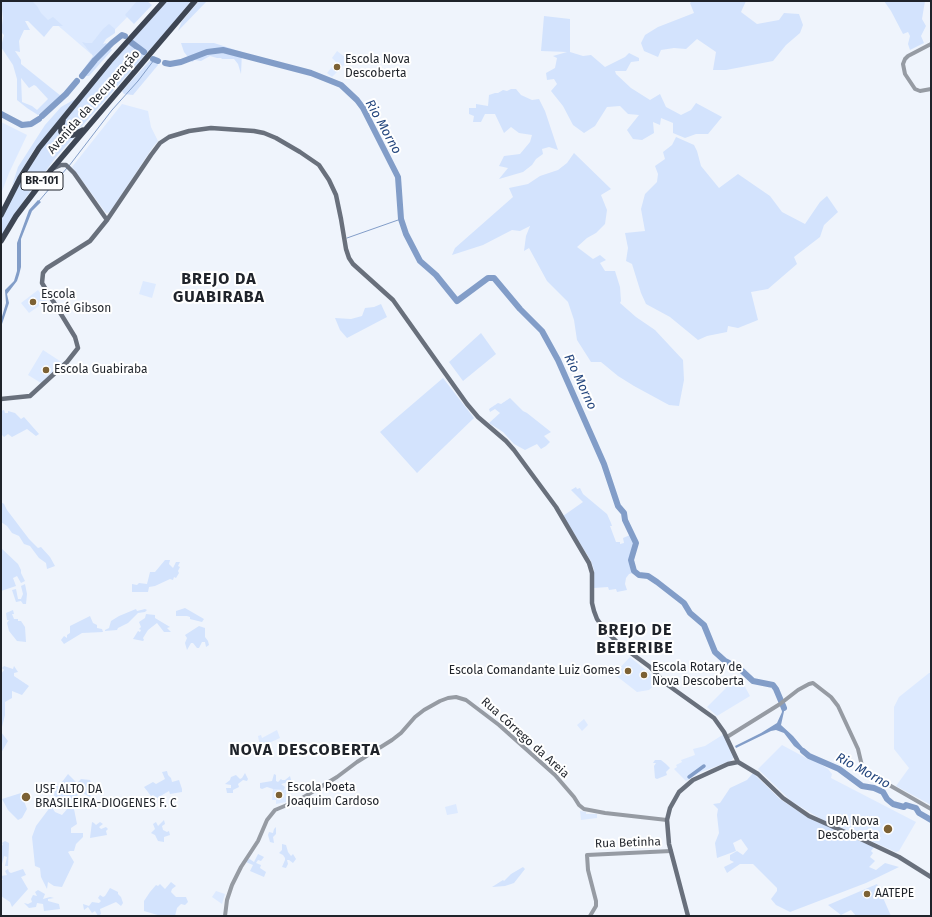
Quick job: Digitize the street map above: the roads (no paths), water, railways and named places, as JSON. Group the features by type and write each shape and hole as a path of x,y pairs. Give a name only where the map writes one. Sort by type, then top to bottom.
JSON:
{"highway":[{"name":"Avenida da Recuperação","path":"67,113 110,61 164,1"},
{"name":"Avenida da Recuperação","path":"1,242 16,216 51,170 195,1"},
{"path":"67,113 61,125 61,132 65,136 79,133 89,124"},
{"name":"BR-101","path":"1,215 20,178 39,148 67,113"}],"main road":[{"path":"1,399 30,396 67,362 78,348 75,337 42,283 43,273 47,268 88,243 107,220 156,147 169,137 189,131 211,128 264,133 316,162 329,180 336,196 342,219 346,249 353,264 393,300 467,404 478,417 506,441 514,450 565,521 586,557 590,568 592,581 592,605 600,624 620,645 650,667 665,683 714,718 727,737 738,762"},
{"path":"71,147 66,157 66,165 72,171 107,220"},
{"path":"51,170 58,166 66,165"},
{"path":"688,916 668,835 667,820 670,808 675,796 687,784 719,768 738,762 751,769 783,798 809,816 899,857 931,877"}],"street":[{"path":"931,44 908,56 903,64 912,86 918,91 931,89"},
{"path":"727,737 798,690 812,683 831,697 838,706 858,749 863,770 931,809"},
{"name":"Rua Córrego da Areia","path":"225,916 227,900 232,885 241,867 258,841 267,820 275,810 299,800 337,777 362,758 401,733 415,716 448,698 456,697 466,700 489,717 551,772 584,809 601,813 667,820"},
{"name":"Rua Betinha","path":"590,916 596,906 596,901 588,870 587,855 671,852"}],"water":[{"path":"38,200 41,202 32,211 21,239 21,267 17,281 7,294 9,303 1,327 1,320 6,303 5,290 14,281 17,271 17,243 29,210"},
{"path":"784,703 785,707 781,725 793,736 809,755 808,757 794,746 784,733 776,730 736,748 735,746 777,723 782,712 781,705"}],"waterway":[{"name":"Rio Morno","path":"82,76 112,43 122,35 125,36"},
{"name":"Rio Morno","path":"132,43 144,52"},
{"name":"Rio Morno","path":"165,63 170,64 181,62 207,52 223,50 311,73 341,85 357,100 363,108 398,177 401,219 406,234 420,261 436,275 457,301 488,278 494,278 520,309 542,331 558,360 604,464 618,506 624,513 625,520 636,543 631,560 634,571 639,575 648,576 684,603 690,613 704,625 715,652 725,661 739,668 753,681 773,685 784,708"},
{"name":"Rio Morno","path":"153,59 158,61"},
{"path":"69,166 112,110 138,81 154,60"},
{"name":"Rio Morno","path":"42,116 66,94 77,81"},
{"name":"Rio Morno","path":"1,114 22,125 31,124 39,119"},
{"path":"39,201 67,168"},
{"path":"347,238 401,219"},
{"name":"Rio Morno","path":"803,751 809,756 839,769 862,786 874,788 883,792 887,799 893,804 904,807 906,805 916,808 919,813 931,820"},
{"path":"689,777 704,766"}],"place":[{"name":"Escola Nova Descoberta","path":"337,67"},
{"name":"Escola Tomé Gibson","path":"33,302"},
{"name":"Escola Guabiraba","path":"46,370"},
{"name":"Escola Comandante Luiz Gomes","path":"628,671"},
{"name":"Escola Rotary de Nova Descoberta","path":"644,675"},
{"name":"Escola Poeta Joaquim Cardoso","path":"279,795"},
{"name":"USF ALTO DA BRASILEIRA-DIOGENES F. C","path":"26,797"},
{"name":"UPA Nova Descoberta","path":"888,829"},
{"name":"AATEPE","path":"867,894"}],"district":[{"name":"BREJO DA GUABIRABA","path":"219,289"},
{"name":"BREJO DE BEBERIBE","path":"635,640"},
{"name":"NOVA DESCOBERTA","path":"305,751"}]}
